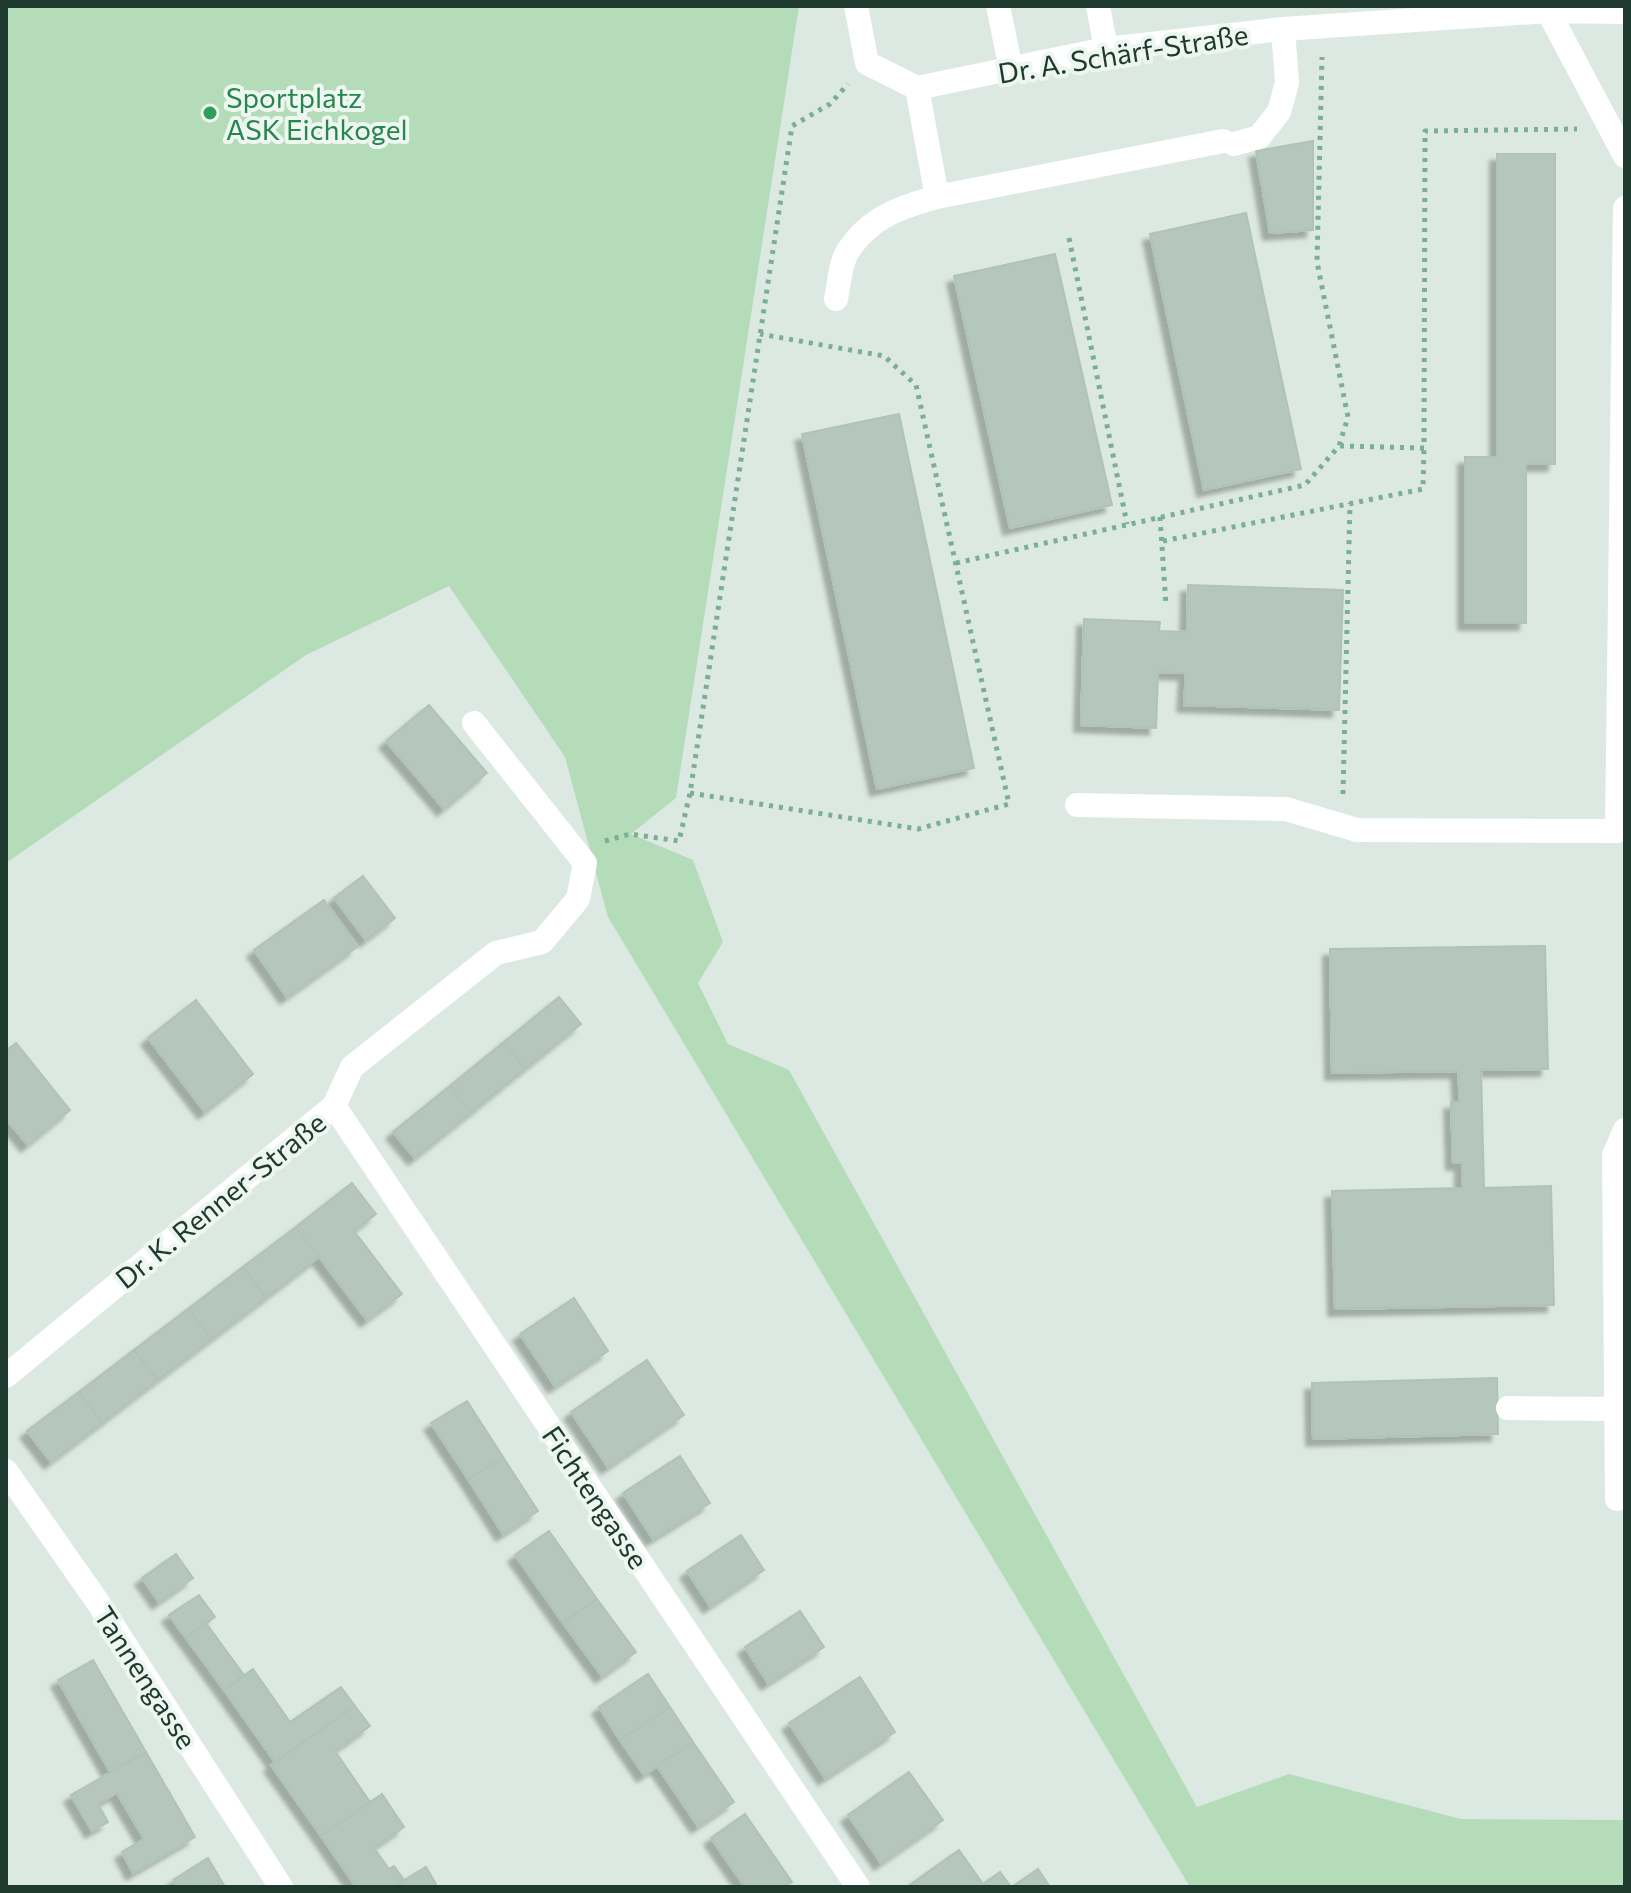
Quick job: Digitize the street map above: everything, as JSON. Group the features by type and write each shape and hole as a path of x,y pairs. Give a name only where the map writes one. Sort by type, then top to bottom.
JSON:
{"street":[{"path":"856,6 867,63 917,88 937,197"},
{"path":"998,6 1011,69"},
{"path":"1098,6 1106,49"},
{"path":"1549,8 1625,156"},
{"name":"Dr. A. Schärf-Straße","path":"917,88 1106,49 1283,29 1549,8 1625,12"},
{"path":"836,299 847,253 872,224 896,209 937,197 1259,137 1279,112 1287,83 1283,29"},
{"path":"1077,805 1286,809 1357,830 1617,831 1625,208"},
{"path":"474,723 585,863"},
{"name":"Dr. K. Renner-Straße","path":"6,1376 334,1106 352,1067 496,953 542,942 578,899 585,863"},
{"name":"Fichtengasse","path":"334,1106 858,1887"},
{"path":"1617,1499 1614,1155 1625,1130"},
{"path":"1508,1408 1616,1409"},
{"name":"Tannengasse","path":"6,1471 97,1601 281,1887"}],"path":[{"path":"956,563 1305,485 1339,446 1348,417 1317,262 1323,26"},
{"path":"585,863 606,839 630,834 679,841 690,793 792,126 830,104 867,63"},
{"path":"1163,541 1423,489 1425,131 1610,129"},
{"path":"1069,238 1127,524"},
{"path":"690,793 918,829 1009,804 916,385 884,356 760,334"},
{"path":"1339,446 1424,448"},
{"path":"1342,826 1350,503"},
{"path":"1160,517 1166,605"}],"green space":[{"path":"6,6 799,6 676,798 631,834 693,860 723,942 698,983 728,1044 789,1070 1197,1807 1289,1774 1461,1819 1625,1820 1625,1887 1190,1887 608,917 565,757 449,586 306,655 6,863"}],"building":[{"path":"1313,141 1313,230 1270,233 1256,151"},
{"path":"1497,154 1555,154 1555,464 1526,464 1526,623 1465,623 1465,457 1497,457"},
{"path":"1246,213 1301,469 1204,490 1150,234"},
{"path":"1055,254 1112,505 1010,528 954,276"},
{"path":"899,414 974,768 877,789 802,434"},
{"path":"1188,585 1343,590 1339,710 1184,705 1186,673 1158,672 1156,728 1081,725 1084,619 1160,622 1159,631 1187,632"},
{"path":"429,705 487,773 444,809 386,741"},
{"path":"363,876 395,918 366,940 334,898"},
{"path":"324,900 357,947 287,997 254,950"},
{"path":"1545,946 1548,1069 1481,1070 1484,1188 1551,1186 1554,1305 1335,1309 1332,1191 1462,1188 1462,1163 1453,1163 1451,1102 1460,1102 1458,1071 1332,1073 1330,949"},
{"path":"559,997 581,1024 525,1069 504,1042"},
{"path":"196,1000 253,1074 205,1112 148,1038"},
{"path":"504,1042 525,1069 471,1113 450,1086"},
{"path":"16,1043 70,1110 28,1145 6,1119 6,1051"},
{"path":"450,1086 471,1113 415,1158 393,1132"},
{"path":"352,1183 376,1214 354,1231 402,1294 367,1320 296,1227"},
{"path":"296,1227 319,1257 266,1298 243,1267"},
{"path":"243,1267 266,1298 212,1339 188,1309"},
{"path":"574,1298 608,1351 555,1386 520,1334"},
{"path":"188,1309 212,1339 158,1380 134,1350"},
{"path":"134,1350 158,1380 102,1423 79,1392"},
{"path":"647,1360 684,1415 608,1467 571,1412"},
{"path":"1497,1378 1498,1434 1313,1439 1312,1383"},
{"path":"79,1392 102,1423 51,1462 27,1431"},
{"path":"467,1401 503,1457 468,1479 431,1423"},
{"path":"680,1456 710,1503 653,1539 623,1493"},
{"path":"503,1457 538,1511 503,1534 468,1479"},
{"path":"549,1531 597,1599 563,1623 515,1555"},
{"path":"741,1535 764,1570 710,1606 687,1571"},
{"path":"176,1554 193,1578 159,1602 142,1578"},
{"path":"199,1595 215,1617 186,1638 169,1615"},
{"path":"597,1599 636,1652 602,1676 563,1623"},
{"path":"800,1611 824,1647 768,1683 745,1647"},
{"path":"206,1623 244,1675 224,1690 186,1638"},
{"path":"93,1660 146,1752 110,1772 58,1680"},
{"path":"253,1669 290,1722 341,1687 355,1706 275,1762 224,1690"},
{"path":"648,1674 670,1707 620,1740 599,1707"},
{"path":"860,1677 895,1732 825,1778 789,1723"},
{"path":"355,1706 370,1726 335,1751 370,1802 321,1836 271,1765"},
{"path":"670,1707 693,1742 644,1775 620,1740"},
{"path":"693,1742 734,1802 698,1826 657,1766"},
{"path":"146,1752 195,1837 133,1873 122,1852 144,1839 117,1793 98,1804 108,1822 92,1831 71,1795"},
{"path":"909,1772 943,1820 881,1863 848,1815"},
{"path":"382,1794 404,1827 374,1848 389,1869 394,1866 404,1880 393,1887 356,1887 321,1836"},
{"path":"745,1814 792,1882 784,1887 745,1887 711,1838"},
{"path":"959,1850 983,1884 1000,1872 1011,1887 907,1887"},
{"path":"208,1858 225,1887 177,1887 173,1880"},
{"path":"426,1867 436,1884 432,1887 393,1887"},
{"path":"1038,1869 1050,1887 1012,1887"}],"place":[{"name":"Sportplatz ASK Eichkogel","path":"210,113"}]}
